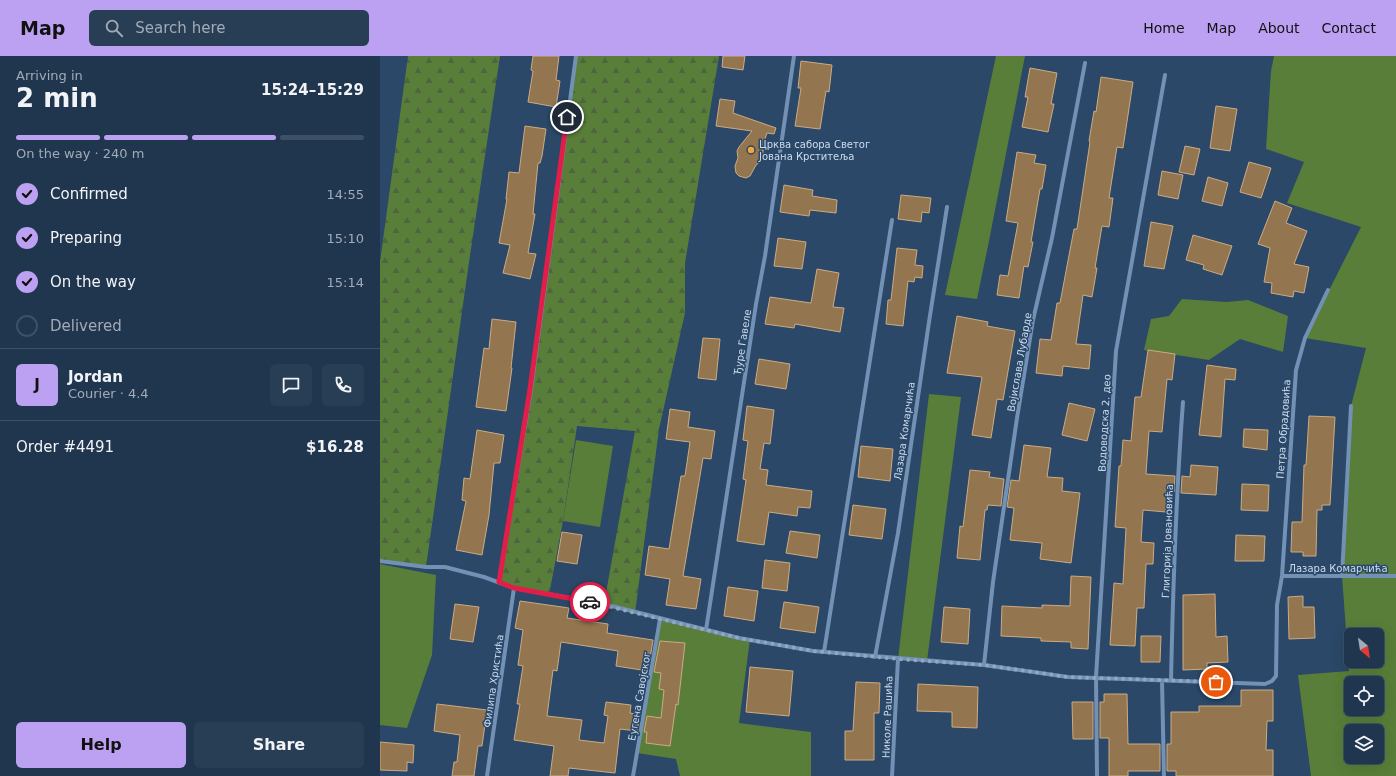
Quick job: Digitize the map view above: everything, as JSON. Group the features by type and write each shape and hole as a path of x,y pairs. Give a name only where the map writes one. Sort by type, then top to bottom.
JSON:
{"street":[{"path":"499,582 530,389 576,56"},
{"name":"Ђуре Гавеле","path":"706,630 756,304 766,249 794,56"},
{"name":"Војислава Лубарде","path":"984,665 993,582 1033,320 1052,238 1085,63"},
{"name":"Водоводска 2. део","path":"1097,776 1096,677 1116,351 1165,75"},
{"name":"Лазара Комарчића","path":"875,657 898,533 928,322 947,208"},
{"path":"824,652 892,220"},
{"name":"Петра Обрадовића","path":"1282,576 1296,370 1305,338 1328,290"},
{"name":"Глигорија Јовановића","path":"1171,680 1175,536 1183,402"},
{"path":"1342,576 1351,406"},
{"name":"Лазара Комарчића","path":"380,561 426,567 445,567 465,571 514,588 604,604 706,630 766,643 824,652 984,665 1068,677 1255,684 1265,684 1272,681 1276,676 1276,605 1282,576 1396,576"},
{"name":"Филипа Христића","path":"487,776 514,588"},
{"name":"Еугена Савојског","path":"633,776 660,618"},
{"name":"Николе Рашића","path":"892,776 898,659"},
{"path":"1162,681 1164,776"}],"green space":[{"path":"408,56 500,56 426,567 380,561 380,262"},
{"path":"576,56 719,56 685,263 685,313 659,429 635,613 604,604 635,431 577,426 563,521 549,595 514,588 499,582 531,389"},
{"path":"996,56 1025,56 977,299 945,295"},
{"path":"1274,56 1396,56 1396,776 1311,776 1298,675 1349,671 1349,668 1384,668 1384,628 1346,628 1342,576 1351,406 1366,348 1305,338 1361,227 1287,203 1304,162 1266,149 1271,71"},
{"path":"1182,299 1227,302 1248,300 1288,316 1283,352 1240,339 1209,360 1144,350 1151,319 1169,316"},
{"path":"929,394 961,397 927,661 898,659"},
{"path":"576,440 613,446 600,527 563,521"},
{"path":"380,564 436,575 432,655 407,728 380,725"},
{"path":"660,619 750,639 739,723 811,732 811,776 680,776 676,759 637,753"}],"building":[{"path":"533,56 559,56 556,80 560,81 556,107 528,102 533,71 531,70"},
{"path":"723,56 745,56 743,70 722,67"},
{"path":"801,61 832,65 829,92 826,91 820,129 795,126 801,88 798,88"},
{"path":"1030,68 1057,73 1051,104 1054,104 1048,132 1022,127 1028,97 1025,97"},
{"path":"1101,77 1133,82 1123,148 1117,147 1109,198 1113,198 1109,227 1102,226 1092,297 1083,295 1076,344 1091,345 1089,369 1063,366 1062,376 1036,373 1040,339 1051,340 1057,303 1060,303 1074,229 1077,229 1089,141 1094,111 1096,112"},
{"path":"720,99 735,101 733,113 776,128 774,134 767,133 763,145 763,157 756,165 750,176 746,178 739,176 736,173 735,166 738,158 737,151 752,131 716,126"},
{"path":"1216,106 1237,109 1230,151 1210,148"},
{"path":"525,126 546,129 542,156 540,163 538,163 533,214 535,214 528,253 536,254 530,279 503,273 510,245 499,243 507,199 509,172 519,173"},
{"path":"1185,146 1200,149 1194,175 1179,172"},
{"path":"1017,152 1036,155 1034,163 1046,165 1042,189 1040,189 1028,267 1024,266 1019,298 997,295 1000,275 1008,276 1018,223 1006,221"},
{"path":"1249,162 1271,168 1261,198 1240,192"},
{"path":"1162,171 1183,175 1178,199 1158,195"},
{"path":"1208,177 1228,183 1222,206 1202,201"},
{"path":"784,185 813,190 812,196 837,200 836,213 810,210 809,216 780,212"},
{"path":"901,195 931,198 929,213 922,212 921,222 898,219"},
{"path":"1275,201 1292,208 1286,223 1307,231 1294,264 1309,267 1304,293 1294,291 1293,297 1271,293 1272,283 1264,282 1270,248 1258,244"},
{"path":"1151,222 1173,226 1164,269 1144,266"},
{"path":"1193,235 1232,246 1222,275 1203,269 1204,265 1186,260"},
{"path":"778,238 806,242 802,269 774,266"},
{"path":"897,248 917,250 915,265 923,266 922,278 915,277 914,282 908,281 903,326 886,324 888,300 891,300"},
{"path":"817,269 839,273 833,307 844,308 840,332 795,324 794,328 765,324 770,297 811,303"},
{"path":"957,316 988,322 987,326 1015,331 1003,400 997,399 991,438 972,435 982,377 947,373"},
{"path":"492,319 516,322 506,411 476,407 484,348 489,349"},
{"path":"703,338 720,339 716,380 698,378"},
{"path":"1148,350 1175,354 1172,380 1167,379 1162,432 1149,431 1146,474 1175,476 1174,492 1167,492 1166,512 1143,510 1141,542 1154,543 1153,564 1146,564 1144,608 1137,608 1135,646 1110,645 1114,583 1123,584 1126,528 1115,527 1119,466 1121,466 1123,440 1131,441 1135,397 1141,397"},
{"path":"759,359 790,364 786,389 755,384"},
{"path":"1207,365 1236,369 1235,380 1225,379 1221,437 1199,435"},
{"path":"1069,403 1095,409 1087,441 1062,435"},
{"path":"747,406 774,410 770,444 764,443 760,469 768,470 766,485 812,491 810,508 798,507 797,516 769,512 764,545 737,541 746,480 743,479 748,441 743,440"},
{"path":"670,409 690,412 688,427 715,431 711,459 703,458 683,576 701,579 696,609 666,605 670,579 645,575 649,546 669,549 681,476 685,476 690,442 666,439"},
{"path":"1309,416 1335,417 1330,505 1322,505 1322,510 1317,510 1316,556 1303,556 1303,552 1291,552 1292,522 1302,522 1304,465 1306,465"},
{"path":"1244,429 1268,430 1267,450 1243,447"},
{"path":"477,430 504,435 500,463 494,463 489,515 482,555 456,550 466,501 462,500 464,478 470,479"},
{"path":"1024,445 1051,448 1047,477 1063,478 1062,491 1080,493 1071,563 1040,559 1042,543 1010,540 1014,508 1007,507 1011,480 1019,481"},
{"path":"861,446 893,449 890,481 858,477"},
{"path":"1191,465 1218,467 1216,495 1181,493 1182,476 1190,477"},
{"path":"970,470 990,472 989,477 1004,479 1001,506 988,505 987,510 985,510 980,560 957,558 960,526 963,527"},
{"path":"1242,484 1269,485 1268,511 1241,510"},
{"path":"853,505 886,509 882,539 849,535"},
{"path":"790,531 820,535 817,558 786,553"},
{"path":"562,532 582,535 577,564 557,561"},
{"path":"1236,535 1265,536 1264,561 1235,561"},
{"path":"765,560 790,563 787,591 762,588"},
{"path":"1071,576 1091,577 1088,649 1071,648 1071,642 1041,641 1041,638 1001,636 1002,606 1042,608 1042,605 1070,606"},
{"path":"728,587 758,591 754,621 724,616"},
{"path":"1215,594 1216,637 1227,636 1228,662 1207,663 1207,669 1183,670 1183,595"},
{"path":"1303,596 1303,607 1314,607 1315,638 1289,639 1288,597"},
{"path":"520,601 569,608 567,618 608,624 607,633 653,640 648,671 616,666 618,651 561,642 557,671 553,670 547,716 582,720 579,740 604,743 608,716 604,715 606,702 631,705 630,713 640,715 637,731 620,729 615,773 569,768 568,776 550,776 554,746 514,740 520,704 517,704 523,666 518,665 523,630 515,628"},
{"path":"784,602 819,607 815,633 780,628"},
{"path":"455,604 479,607 473,642 450,639"},
{"path":"944,607 970,609 968,644 941,642"},
{"path":"1141,636 1161,636 1160,662 1141,662"},
{"path":"660,641 685,643 678,705 676,704 670,746 646,743 647,732 644,732 647,716 661,718 664,690 659,689 661,673 654,672"},
{"path":"750,667 793,671 789,716 746,712"},
{"path":"856,682 880,683 879,713 874,713 874,760 845,760 845,731 853,731"},
{"path":"918,684 978,687 977,728 952,727 952,712 917,711"},
{"path":"1241,690 1273,690 1273,721 1267,721 1266,750 1273,750 1273,776 1176,776 1176,771 1167,771 1167,744 1171,744 1171,712 1199,712 1199,706 1241,706"},
{"path":"1104,694 1127,694 1128,744 1160,744 1160,771 1128,771 1128,776 1109,776 1109,738 1100,738 1100,702 1104,702"},
{"path":"1072,702 1093,702 1093,739 1073,739"},
{"path":"437,704 487,710 482,746 478,746 474,776 452,776 454,762 457,762 460,735 434,731"},
{"path":"380,742 414,745 413,763 407,762 407,771 380,770"}],"way so far":[{"path":"590,602 604,604 739,638 813,651 984,665 1068,677 1216,682"}],"place":[{"name":"Црква сабора Светог Јована Крститеља","path":"751,150"}],"route":[{"path":"567,117 530,389 499,582 514,588 590,602"}]}
